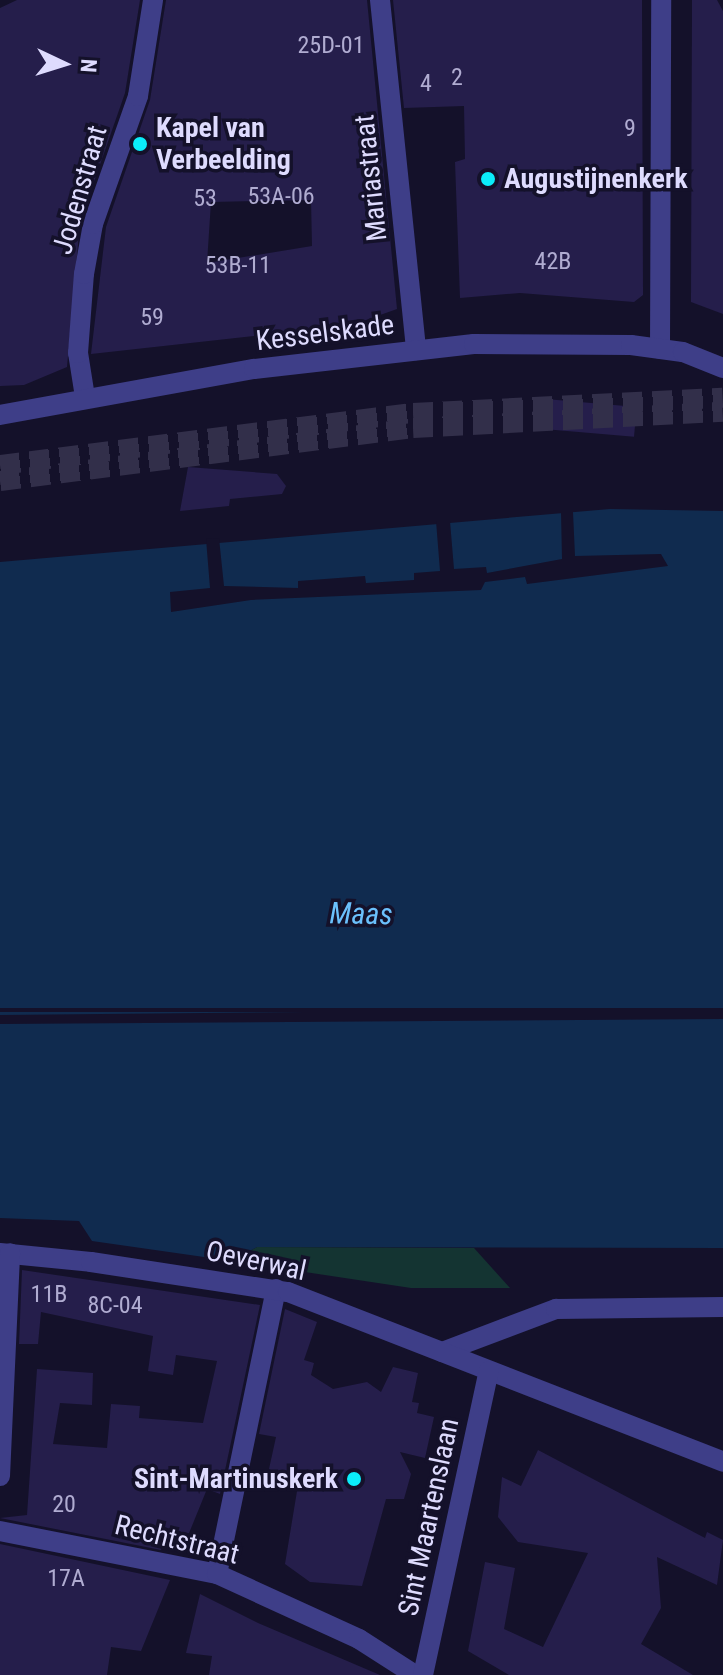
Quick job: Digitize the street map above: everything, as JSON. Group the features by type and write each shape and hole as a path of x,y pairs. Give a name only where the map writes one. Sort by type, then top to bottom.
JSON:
{"street":[{"name":"Jodenstraat","path":"85,397 78,353 84,274 93,224 138,96 153,0"},
{"name":"Mariastraat","path":"380,0 416,350"},
{"path":"660,349 661,0"},
{"name":"Kesselskade","path":"0,415 85,397 416,350 528,341 660,349 723,368"},
{"path":"0,1476 5,1253"},
{"name":"Oeverwal","path":"5,1253 91,1262 276,1289 723,1461"},
{"path":"217,1574 276,1289"},
{"path":"442,1352 556,1309 723,1307"},
{"name":"Sint Maartenslaan","path":"423,1675 489,1371"},
{"name":"Rechtstraat","path":"0,1531 217,1574 359,1639 415,1675"}],"green space":[{"path":"257,1247 474,1248 510,1288 411,1288 232,1261"}],"water":[{"name":"Maas","path":"610,509 723,511 723,1008 0,1015 0,562"},
{"path":"723,1019 723,1248 257,1247 232,1261 92,1241 79,1221 0,1218 0,1024"}],"pier":[{"path":"561,512 573,512 575,556 661,554 668,566 527,584 525,577 485,582 481,590 251,600 171,612 170,592 210,588 206,539 219,538 224,586 298,588 298,581 365,576 366,583 414,580 414,573 440,571 436,521 450,521 454,569 486,567 487,573 562,559"},
{"path":"0,1008 723,1008 723,1012 0,1012"},
{"path":"0,1015 723,1015 723,1019 0,1019"}],"building":[{"path":"17,0 140,0 125,93 80,222 67,367 24,385 0,386 0,8"},
{"path":"166,0 367,0 397,309 352,325 91,354 106,227 150,100","holes":["311,200 312,246 207,263 211,202"]},
{"path":"393,0 642,0 643,295 634,302 520,293 460,298 455,162 465,159 464,106 404,108"},
{"path":"692,0 717,0 723,11 723,314 691,302"},
{"path":"546,399 637,407 634,437 543,429"},
{"path":"188,467 277,474 286,486 282,494 230,499 229,506 180,511"},
{"path":"22,1270 260,1305 220,1494 207,1489 185,1543 164,1540 161,1550 0,1518 27,1515 37,1369 93,1373 92,1405 60,1403 53,1444 107,1448 111,1404 140,1406 139,1418 203,1423 217,1361 176,1355 173,1375 148,1371 153,1336 41,1312 38,1344 19,1344"},
{"name":"Sint-Martinuskerk","path":"285,1309 317,1322 304,1360 314,1363 311,1375 333,1389 367,1382 381,1392 393,1367 418,1373 412,1402 419,1403 417,1413 434,1417 425,1458 400,1452 411,1474 404,1499 386,1499 362,1586 310,1582 285,1564 298,1485 269,1469 276,1437 259,1434"},
{"path":"538,1450 705,1538 707,1532 723,1540 717,1585 657,1557 661,1608 641,1644 693,1675 509,1675 468,1651 485,1562 515,1568 504,1629 543,1647 588,1553 518,1542 498,1517 502,1477 521,1486"},
{"path":"0,1544 170,1580 141,1651 111,1647 107,1675 0,1675"},
{"path":"200,1594 258,1623 380,1675 209,1675 212,1656 186,1653"}],"tunnel":[{"path":"0,465 413,413 723,398"},
{"path":"0,481 413,428 723,412"}],"place":[{"name":"Kapel van Verbeelding","path":"140,144"},
{"name":"Augustijnenkerk","path":"488,179"},
{"name":"Sint-Martinuskerk","path":"354,1479"}]}
